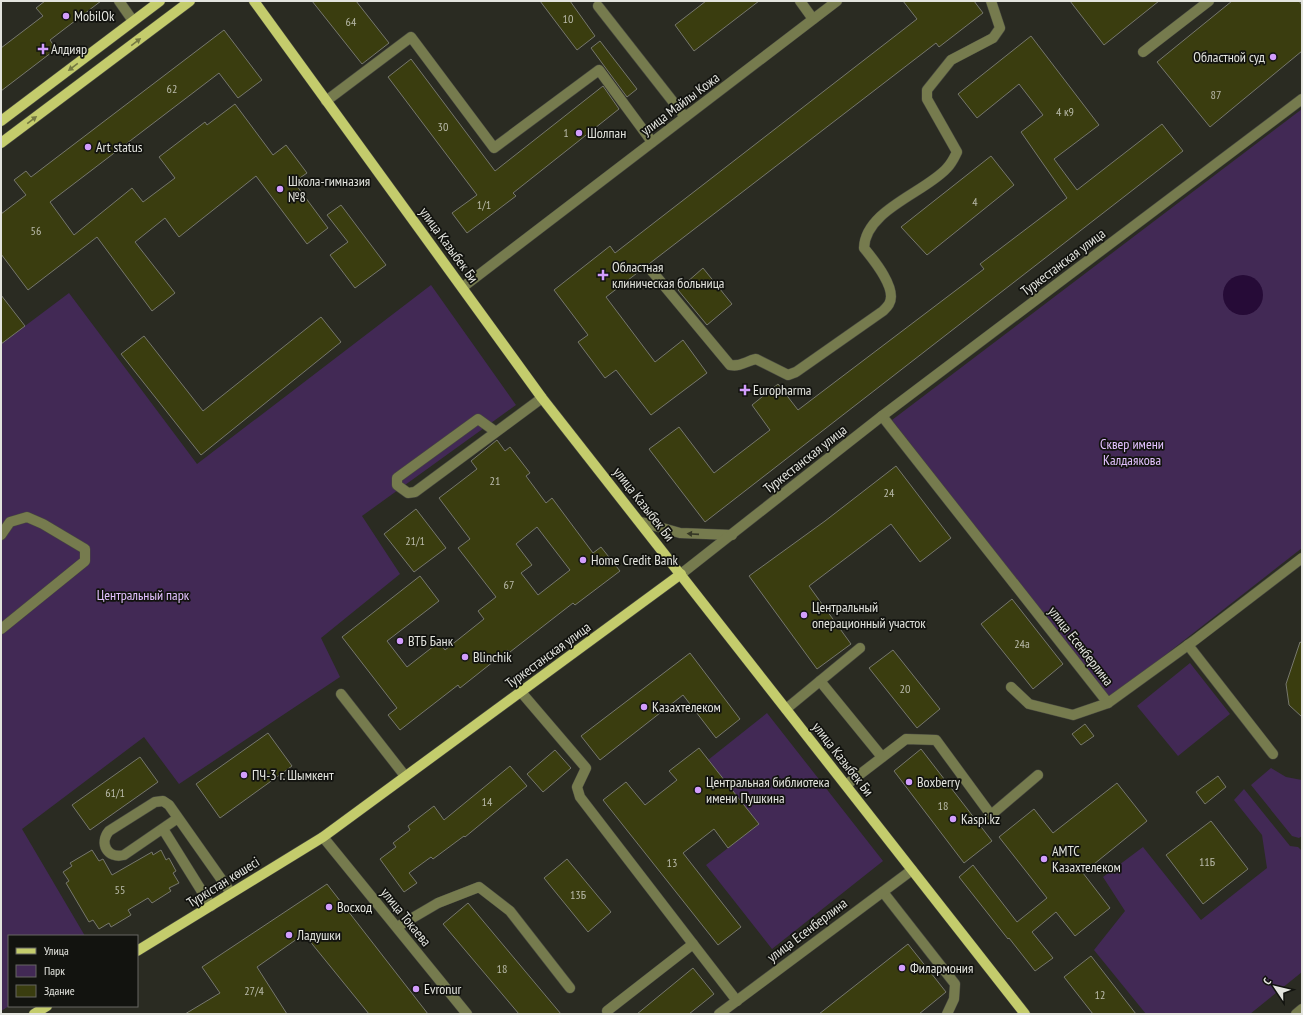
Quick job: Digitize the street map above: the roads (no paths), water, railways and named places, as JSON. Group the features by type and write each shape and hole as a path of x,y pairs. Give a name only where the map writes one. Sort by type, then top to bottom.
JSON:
{"main road":[{"path":"1,121 160,1"},
{"path":"1,143 190,1"},
{"name":"улица Казыбек Би","path":"254,1 463,287 542,398 682,574 1025,1014"},
{"name":"Туркестанская улица","path":"323,837 682,574"},
{"name":"Түркістан көшесі","path":"138,950 323,837"},
{"path":"34,1014 45,1007"}],"street":[{"path":"119,1 133,21"},
{"path":"800,1 813,19"},
{"name":"улица Майлы Кожа","path":"463,287 837,1"},
{"path":"651,270 730,365 735,366 742,365 756,359 788,374 796,372 883,311 890,303 891,297 880,269 864,248 868,232 901,200 940,174 952,162 957,152 927,99 927,90 951,60 993,38 998,33 1000,28 991,1"},
{"path":"1143,52 1209,1"},
{"path":"598,6 685,117"},
{"path":"326,101 411,37 494,148 599,70 652,142"},
{"name":"Туркестанская улица","path":"682,574 882,416 1302,99"},
{"path":"496,432 478,419 397,478 397,486 408,493 415,492 542,398"},
{"name":"улица Есенберлина","path":"882,416 1108,703 1188,646 1302,558"},
{"path":"1,535 10,522 27,517 43,524 85,549 85,561 1,629"},
{"path":"641,522 680,533 732,535"},
{"path":"1188,646 1273,754"},
{"path":"786,709 860,648"},
{"path":"820,681 882,757"},
{"path":"1011,687 1029,704 1073,715 1108,703"},
{"path":"521,692 586,768 577,787 580,797 737,1000"},
{"path":"341,694 405,776"},
{"path":"846,785 906,739 936,740 991,815 1038,775"},
{"path":"178,818 124,855 116,857 111,854 103,842 104,837 109,831 155,802 163,801 169,805 231,893"},
{"path":"163,829 212,906"},
{"name":"улица Токаева","path":"323,837 467,1014"},
{"name":"улица Есенберлина","path":"719,1014 912,870"},
{"path":"397,928 438,903 479,887 510,911 570,988"},
{"path":"883,892 955,984 954,999 947,1014"},
{"path":"607,1010 693,944"},
{"path":"1296,1014 1302,1009"}],"place":[{"name":"MobilOk","path":"66,16"},
{"name":"Алдияр","path":"43,49"},
{"name":"Областной суд","path":"1273,57"},
{"name":"Шолпан","path":"579,133"},
{"name":"Art status","path":"88,147"},
{"name":"Школа-гимназия №8","path":"280,189"},
{"name":"Областная клиническая больница","path":"603,275"},
{"name":"Europharma","path":"745,390"},
{"name":"Home Credit Bank","path":"583,560"},
{"name":"Центральный операционный участок","path":"804,615"},
{"name":"ВТБ Банк","path":"400,641"},
{"name":"Blinchik","path":"465,657"},
{"name":"Казахтелеком","path":"644,707"},
{"name":"ПЧ-3 г. Шымкент","path":"244,775"},
{"name":"Boxberry","path":"909,782"},
{"name":"Центральная библиотека имени Пушкина","path":"698,790"},
{"name":"Kaspi.kz","path":"953,819"},
{"name":"АМТС Казахтелеком","path":"1044,859"},
{"name":"Восход","path":"329,907"},
{"name":"Ладушки","path":"289,935"},
{"name":"Филармония","path":"902,968"},
{"name":"Evronur","path":"416,989"}],"park label":[{"name":"Сквер имени Калдаякова","path":"1132,452"},
{"name":"Центральный парк","path":"143,595"}]}
